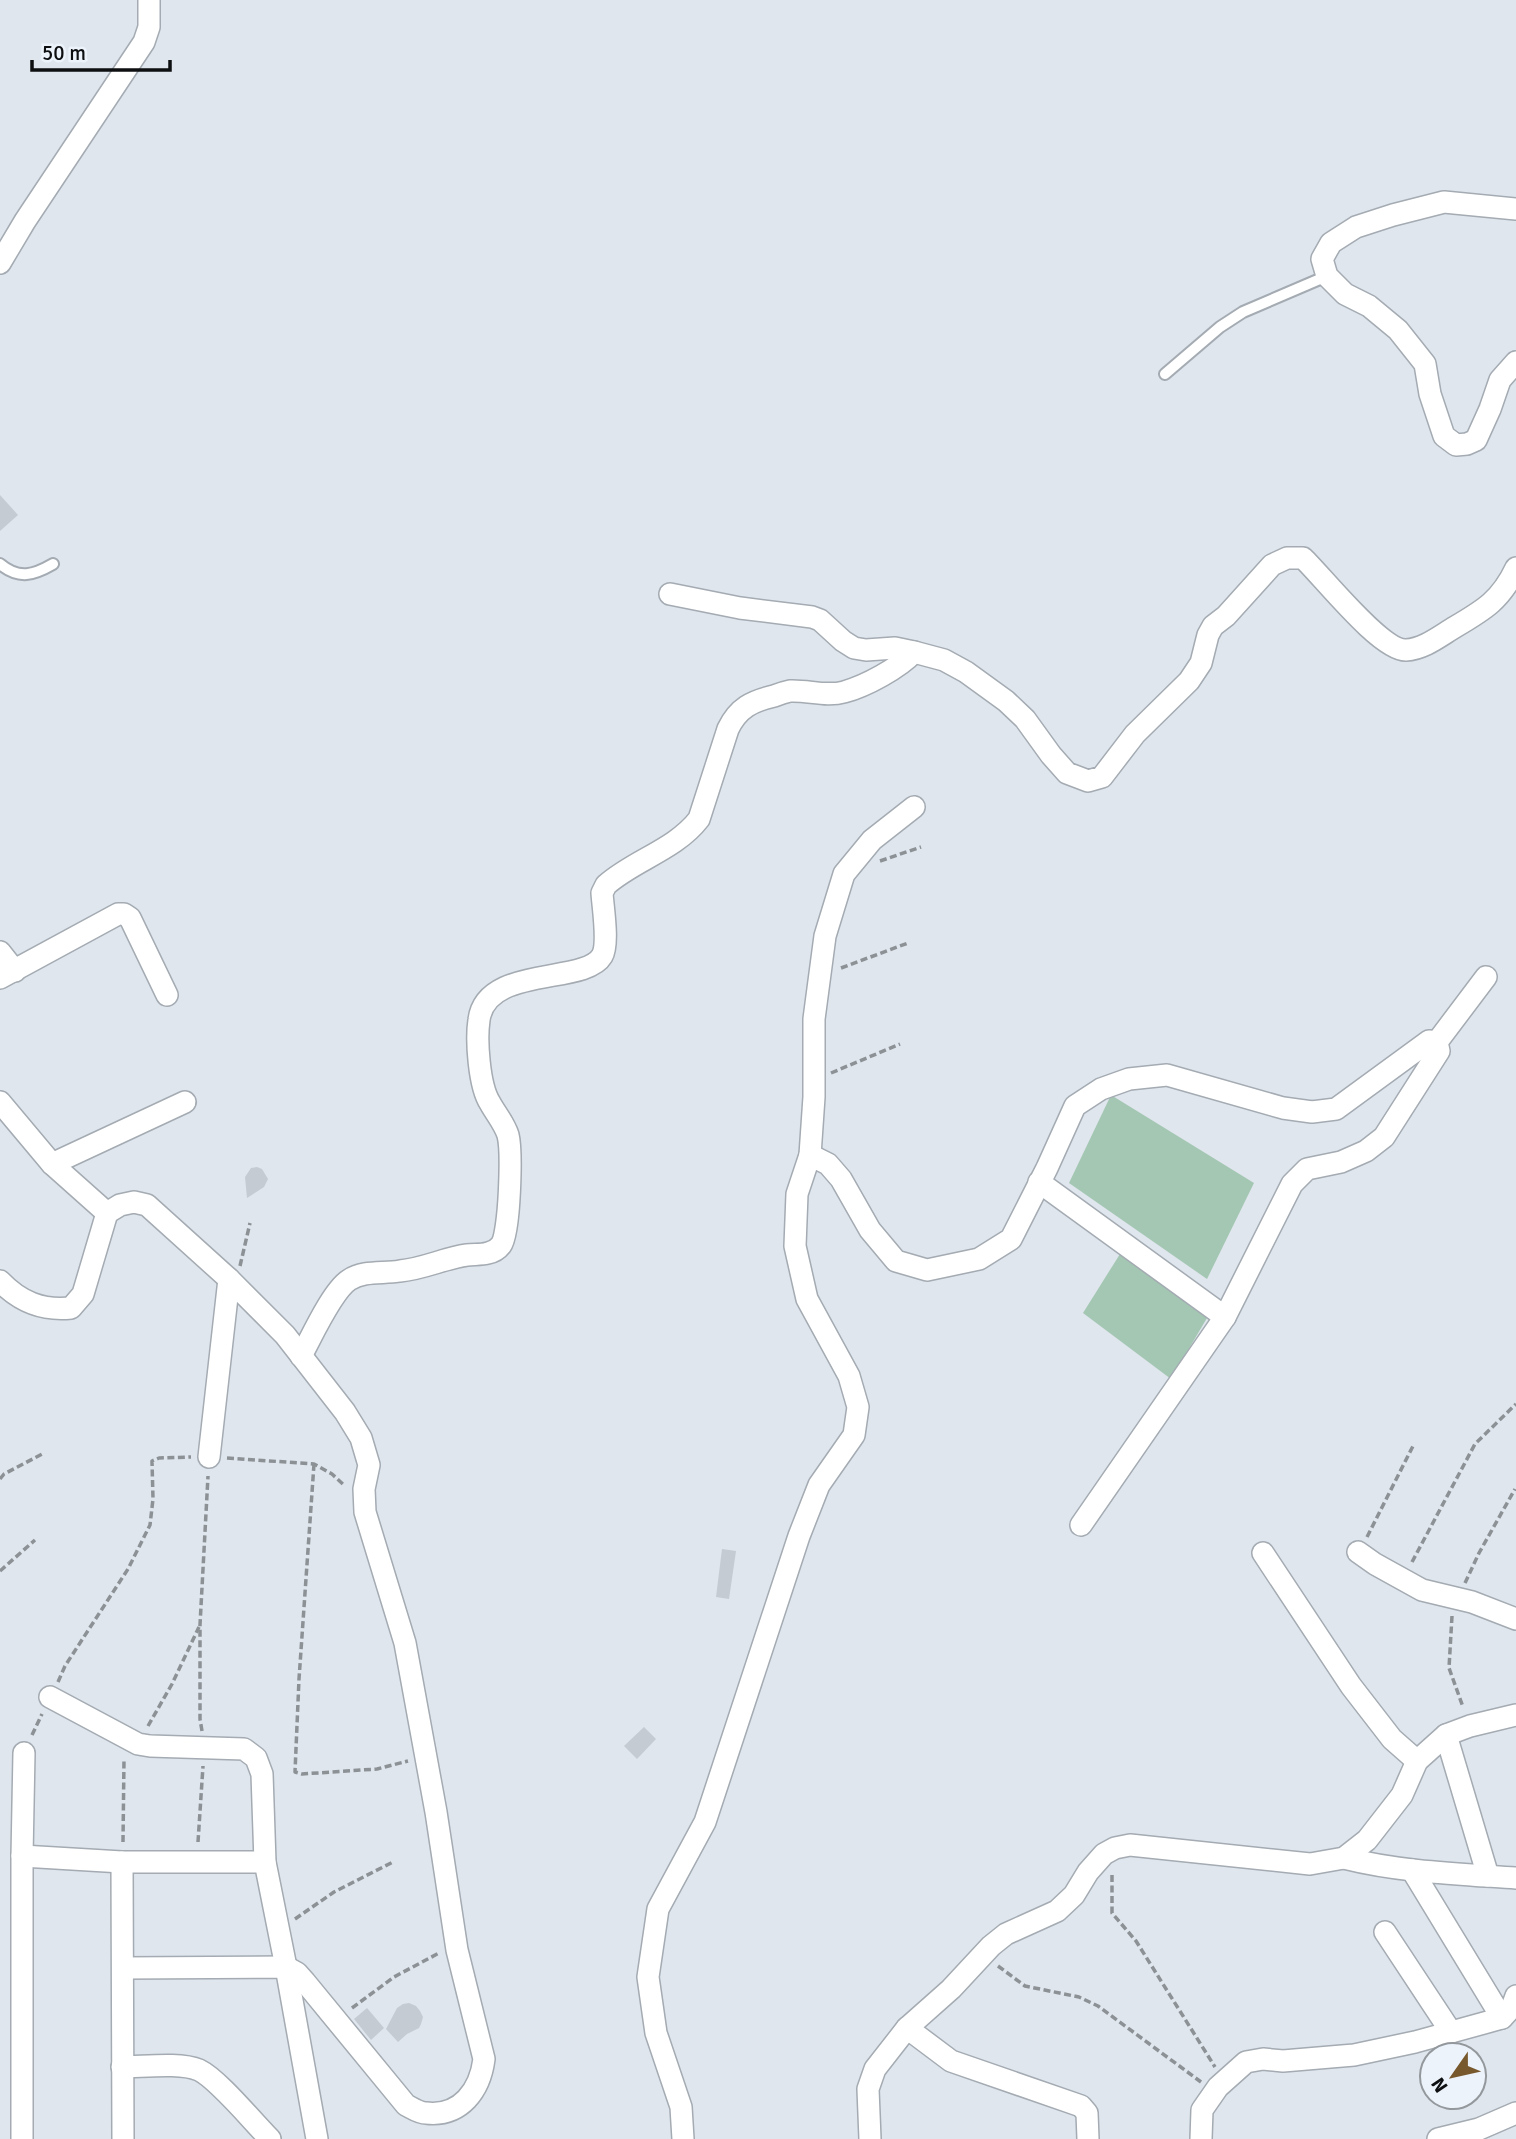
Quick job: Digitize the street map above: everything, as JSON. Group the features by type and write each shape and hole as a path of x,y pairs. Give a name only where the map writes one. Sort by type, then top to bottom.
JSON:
{"street":[{"path":"0,263 144,42 149,27 149,0"},
{"path":"1516,209 1444,202 1356,227 1331,243 1322,259 1327,276 1345,294 1369,306 1398,330 1424,364 1430,394 1444,436 1456,444 1467,444 1476,440 1500,380 1516,362"},
{"path":"670,594 740,608 812,617 855,648 895,648 944,660 1006,701 1025,719 1067,773 1088,781 1102,778 1135,734 1189,681 1201,663 1210,630 1272,565 1281,560 1303,558 1341,601 1388,645 1405,650 1423,646 1479,613 1499,597 1516,568"},
{"path":"301,1356 335,1296 349,1280 372,1273 402,1271 467,1255 487,1254 497,1250 504,1242 510,1182 509,1141 484,1089 478,1038 481,1009 507,987 597,963 605,948 602,893 606,885 691,830 699,819 734,718 743,708 755,701 790,691 843,693 905,663 914,652"},
{"path":"683,2139 681,2106 656,2033 648,1977 658,1909 705,1822 799,1536 819,1485 854,1435 858,1407 849,1376 807,1299 794,1246 797,1194 810,1155 814,1019 825,936 844,874 872,840 914,807"},
{"path":"0,952 8,975 118,914 124,914 130,919 167,995"},
{"path":"1081,1525 1225,1317 1292,1184 1307,1169 1366,1151 1384,1137 1439,1051 1437,1042 1486,977"},
{"path":"810,1155 828,1164 841,1179 870,1230 896,1261 927,1270 979,1259 1011,1238 1075,1106 1101,1088 1129,1079 1167,1075 1283,1108 1312,1112 1336,1109 1429,1041 1437,1042"},
{"path":"0,1102 52,1164 107,1213"},
{"path":"52,1164 185,1102"},
{"path":"1039,1182 1225,1317"},
{"path":"0,1282 13,1295 30,1304 57,1309 71,1308 83,1294 107,1213 120,1205 134,1202 147,1205 285,1335 345,1412 361,1438 369,1465 365,1512 405,1643 436,1812 457,1950 484,2059 482,2077 463,2104 446,2112 425,2114 406,2105 305,1982 297,1973 286,1967 123,1968"},
{"path":"209,1457 232,1283"},
{"path":"1358,1552 1422,1590 1472,1602 1516,1619"},
{"path":"1263,1553 1351,1686 1392,1739 1417,1761"},
{"path":"50,1697 138,1744 244,1749 256,1758 262,1774 265,1861 317,2139"},
{"path":"1344,1858 1367,1840 1402,1795 1417,1761 1446,1735 1516,1715"},
{"path":"1446,1735 1488,1876"},
{"path":"22,2139 24,1753"},
{"path":"870,2139 868,2089 874,2069 907,2028 1006,1934 1057,1910 1074,1895 1088,1872 1104,1854 1115,1848 1130,1845 1310,1864 1344,1858 1412,1870 1516,1878"},
{"path":"22,1856 122,1861 265,1861"},
{"path":"122,1861 123,2139"},
{"path":"1412,1870 1502,2018"},
{"path":"1385,1932 1451,2032"},
{"path":"1201,2139 1202,2110 1220,2086 1246,2062 1354,2055 1451,2032 1502,2018 1512,2007 1516,1996"},
{"path":"907,2028 951,2061 1081,2106 1087,2113 1088,2139"},
{"path":"122,2067 186,2067 200,2071 214,2081 270,2139"},
{"path":"1438,2139 1479,2129 1516,2113"}],"lane":[{"path":"1166,374 1220,327 1242,312 1327,276"},
{"path":"0,564 14,573 28,576 53,564"}],"path":[{"path":"820,976 908,943"},
{"path":"814,1081 900,1044"},
{"path":"232,1283 250,1223"},
{"path":"1402,1580 1475,1444 1516,1404"},
{"path":"1358,1552 1413,1446"},
{"path":"0,1479 4,1474 44,1453"},
{"path":"197,1862 205,1746 200,1719 200,1625 209,1457"},
{"path":"24,1753 65,1666 128,1569 150,1525 153,1499 152,1461 159,1458 209,1457 314,1464 332,1474 348,1488 365,1512"},
{"path":"314,1464 295,1772 302,1774 377,1769 410,1761"},
{"path":"1470,1726 1449,1668 1451,1617 1479,1553 1515,1489"},
{"path":"0,1570 35,1540"},
{"path":"122,1861 125,1761 119,1746 134,1749 138,1744 172,1684 200,1625"},
{"path":"1104,1854 1112,1868 1112,1913 1136,1941 1220,2086"},
{"path":"276,1916 289,1923 334,1892 393,1862"},
{"path":"336,2021 394,1977 441,1952"},
{"path":"983,1955 1024,1986 1079,1997 1098,2006 1220,2086"}],"green space":[{"path":"1111,1095 1254,1183 1207,1279 1069,1183"},
{"path":"1120,1254 1207,1318 1171,1379 1083,1313"}],"building":[{"path":"0,495 18,515 0,531"},
{"path":"251,1168 262,1169 268,1179 264,1187 247,1198 245,1177"},
{"path":"722,1549 736,1551 729,1599 716,1597"},
{"path":"644,1727 656,1739 637,1759 624,1746"},
{"path":"409,2003 416,2006 423,2017 419,2028 398,2042 386,2029 397,2008"},
{"path":"367,2008 384,2028 371,2040 354,2019"}]}
